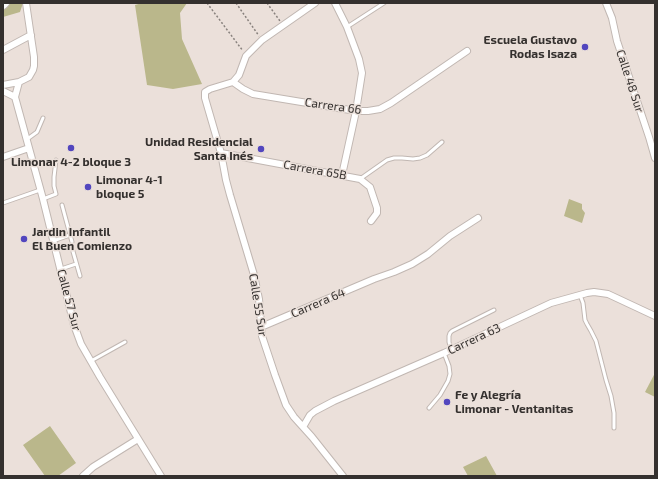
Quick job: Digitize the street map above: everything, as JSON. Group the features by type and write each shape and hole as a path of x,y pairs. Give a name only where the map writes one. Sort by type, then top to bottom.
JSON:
{"street":[{"path":"3,85 19,82 32,74 34,66 26,3"},
{"path":"233,82 239,74 246,56 262,40 315,3"},
{"path":"335,3 347,27 359,59 362,73 356,110 342,175"},
{"name":"Calle 48 Sur","path":"606,3 655,158"},
{"path":"3,50 31,35"},
{"name":"Carrera 66","path":"233,82 253,94 368,111 380,109 391,104 467,51"},
{"name":"Calle 57 Sur","path":"19,82 15,97 43,199 74,325 81,344 161,476"},
{"name":"Calle 55 Sur","path":"233,82 210,89 205,92 205,98 259,299 262,336 286,405 294,417 343,476"},
{"path":"3,91 15,97"},
{"path":"3,157 29,148"},
{"name":"Carrera 65B","path":"221,153 360,179 370,187 377,208 377,213 371,221"},
{"name":"Carrera 64","path":"261,327 412,264 428,254 450,236 478,218"},
{"name":"Carrera 63","path":"303,427 310,415 315,411 551,303 594,292 608,294 655,316"},
{"path":"83,476 93,466 138,439"}],"lane":[{"path":"347,27 384,3"},
{"path":"26,140 37,132 43,118"},
{"path":"360,179 387,160 398,158 413,159 427,156 442,142"},
{"path":"43,199 56,194 54,186 56,160"},
{"path":"3,202 40,190"},
{"path":"62,205 72,242"},
{"path":"53,241 70,235"},
{"path":"72,248 80,276"},
{"path":"61,269 76,264"},
{"path":"580,295 583,303 585,320 596,341 611,396 614,412 614,428"},
{"path":"451,350 449,336 452,331 494,310"},
{"path":"91,361 124,342"},
{"path":"429,408 440,394 448,381 450,374 449,366 444,353"}],"path":[{"path":"207,3 246,56"},
{"path":"236,3 262,40"},
{"path":"267,3 282,25"}],"shaded area":[{"path":"3,3 23,3 20,12 3,17"},
{"path":"142,3 187,3 180,13 182,39 202,84 173,89 147,85 135,5"},
{"path":"569,199 582,204 582,209 585,213 582,223 564,216"},
{"path":"655,373 655,397 645,392"},
{"path":"50,426 76,463 58,476 45,476 23,445"},
{"path":"486,456 497,476 468,476 463,467"}],"place":[{"name":"Escuela Gustavo Rodas Isaza","path":"585,47"},
{"name":"Limonar 4-2 bloque 3","path":"71,148"},
{"name":"Unidad Residencial Santa Inés","path":"261,149"},
{"name":"Limonar 4-1 bloque 5","path":"88,187"},
{"name":"Jardin Infantil El Buen Comienzo","path":"24,239"},
{"name":"Fe y Alegría Limonar - Ventanitas","path":"447,402"}]}
